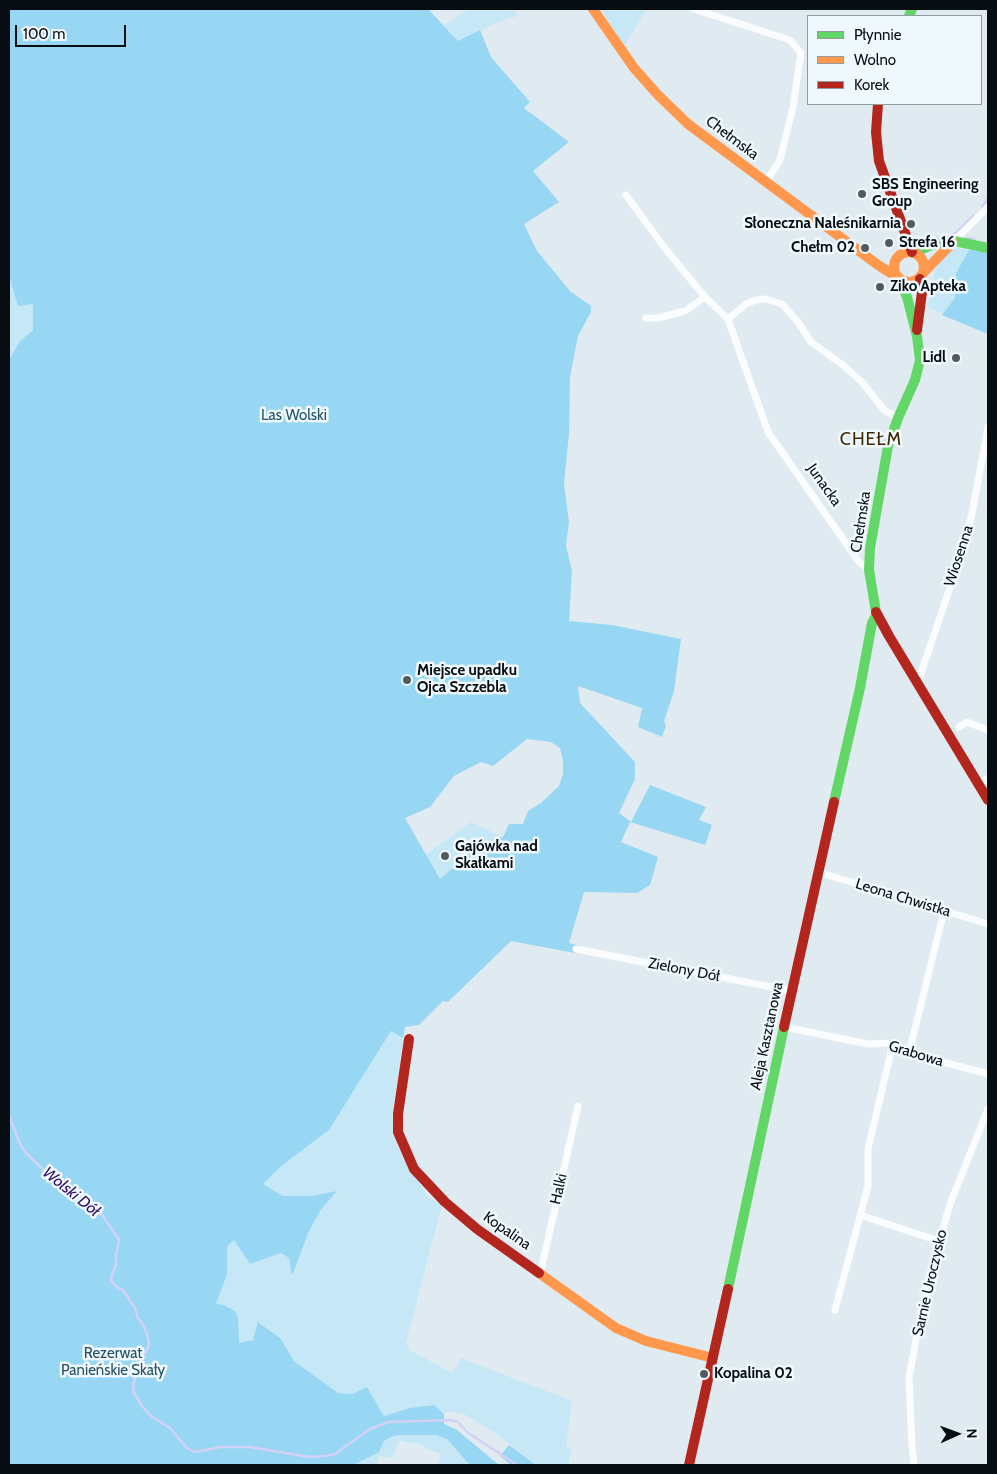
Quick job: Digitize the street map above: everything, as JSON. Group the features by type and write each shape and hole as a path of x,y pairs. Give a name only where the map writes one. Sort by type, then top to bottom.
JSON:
{"street":[{"name":"Chełmska","path":"593,9 634,68 688,124 878,265 899,278 907,297 920,356 913,388 898,418 888,446 870,548 869,570"},
{"path":"694,9 790,40 801,53 793,108 780,160 766,182"},
{"path":"878,105 876,132 879,162 900,222 906,254"},
{"name":"Junacka","path":"626,195 660,241 705,296 728,319 768,432 859,562 869,570"},
{"path":"906,254 894,266 899,278 911,283 921,277 988,207"},
{"path":"878,265 890,264 906,254 932,245 954,241 988,248"},
{"path":"906,254 919,257 921,277"},
{"name":"Chełmska","path":"917,336 922,292 921,277"},
{"path":"646,318 658,318 684,311 705,296"},
{"path":"728,319 746,304 756,300 766,299 782,304 798,322 811,342 844,366 863,383 884,410 898,418"},
{"name":"Wiosenna","path":"918,682 957,567 972,514 988,427"},
{"path":"869,570 877,614 988,800"},
{"name":"Aleja Kasztanowa","path":"689,1465 860,688 872,623 877,614"},
{"path":"959,727 967,722 988,730"},
{"path":"978,784 988,778"},
{"name":"Leona Chwistka","path":"818,872 988,924"},
{"path":"909,1053 944,912"},
{"name":"Zielony Dół","path":"576,948 792,991"},
{"name":"Grabowa","path":"785,1027 868,1044 893,1043 909,1053 988,1074"},
{"name":"Kopalina","path":"409,1039 398,1114 398,1132 414,1169 445,1202 477,1229 624,1333 646,1341 713,1358"},
{"path":"835,1310 868,1186 868,1150 893,1043"},
{"name":"Halki","path":"538,1272 542,1266 578,1106"},
{"name":"Sarnie Uroczysko","path":"914,1465 909,1377 925,1292 950,1204 988,1109"},
{"path":"860,1215 939,1241"}],"green space":[{"name":"Las Wolski","path":"9,9 428,9 458,41 480,30 491,57 530,102 524,108 569,142 533,171 559,202 524,224 537,251 570,291 591,306 591,312 578,336 570,377 569,434 564,484 569,522 566,546 572,571 569,621 612,625 681,639 674,691 664,721 666,726 662,737 638,727 642,708 578,686 580,703 635,762 635,779 619,813 631,822 650,785 706,807 699,820 712,825 705,845 630,822 621,842 658,857 650,885 637,893 584,892 569,943 580,946 575,953 511,941 448,1002 443,1001 419,1025 405,1027 403,1038 391,1031 329,1130 280,1167 263,1184 283,1196 312,1196 337,1191 320,1211 309,1231 293,1274 289,1258 281,1253 250,1264 234,1240 227,1247 227,1274 216,1304 235,1311 238,1318 239,1343 253,1340 258,1322 280,1338 294,1361 338,1393 353,1394 367,1387 384,1416 409,1408 434,1405 444,1414 444,1424 457,1430 499,1465 470,1465 447,1439 436,1435 399,1435 384,1441 379,1452 353,1465 9,1465 9,360 20,341 33,330 33,304 18,306 9,276","holes":["527,739 551,742 560,748 563,761 563,774 559,786 541,803 528,811 523,824 509,824 503,837 476,844 466,857 440,879 405,818 430,807 454,776 481,762 493,766"]},
{"path":"469,9 514,9 517,16 500,21 458,41 444,25"},
{"path":"601,9 647,9 624,46"},
{"path":"952,247 969,250 956,273 955,298 943,314 928,307 935,271 940,261"},
{"path":"969,250 988,251 988,334 942,315 955,298 956,273"},
{"path":"9,276 18,305 33,304 33,330 20,341 9,360"},
{"path":"471,822 503,837 476,844 466,857 440,880 425,855"},
{"name":"Rezerwat Panieńskie Skały","path":"391,1031 403,1038 392,1118 398,1149 428,1197 442,1204 406,1343 410,1350 452,1373 461,1358 572,1401 566,1446 572,1448 568,1465 536,1465 494,1432 464,1414 449,1411 444,1414 433,1405 409,1408 384,1416 367,1388 354,1394 338,1393 294,1361 280,1338 259,1322 253,1340 239,1344 380,1419 457,1430 470,1465 437,1465 441,1453 426,1449 426,1447 413,1442 412,1444 399,1440 395,1453 390,1458 379,1456 377,1465 352,1465 9,1396 227,1274 227,1247 234,1240 250,1264 281,1253 289,1258 291,1271 294,1274 309,1231 320,1211 337,1192 312,1196 283,1196 263,1184 280,1167 329,1130"},
{"path":"509,1445 536,1465 511,1465 500,1456"}],"waterway":[{"path":"982,207 988,198"},
{"path":"915,239 947,237 956,233 974,215"},
{"path":"966,238 974,239"},
{"name":"Wolski Dół","path":"9,1116 21,1146 26,1153 57,1183 86,1201 103,1216 118,1238 116,1265 111,1281 123,1290 135,1308 138,1318 145,1328 149,1345 138,1368 133,1391 151,1416 170,1428 187,1448 195,1452 221,1447 249,1447 310,1457 325,1456 335,1454 370,1429 389,1422 451,1420 458,1422 467,1432 517,1465"}],"traffic: fast":[{"path":"909,15 912,9"},
{"path":"913,253 932,245 954,241 988,248"},
{"path":"876,612 869,570 870,548 888,446 915,380 920,360 917,336 907,297 900,280"},
{"path":"834,802 860,688 872,623 877,614"},
{"path":"728,1289 784,1027"}],"traffic: slow":[{"path":"593,9 634,68 688,124 878,265 897,277"},
{"path":"922,274 953,242"},
{"path":"909,252 920,256 924,267 920,278 909,282 898,278 894,267 898,256 909,252"},
{"path":"539,1273 616,1328 646,1341 713,1358"}],"traffic: jam":[{"path":"878,105 876,132 879,161 912,252"},
{"path":"917,330 922,292 920,279"},
{"path":"876,612 988,800"},
{"path":"784,1027 834,802"},
{"path":"409,1039 398,1114 398,1132 414,1169 445,1202 477,1229 539,1273"},
{"path":"689,1465 728,1289"}],"place":[{"name":"SBS Engineering Group","path":"862,194"},
{"name":"Słoneczna Naleśnikarnia","path":"911,224"},
{"name":"Strefa 16","path":"889,243"},
{"name":"Chełm 02","path":"865,248"},
{"name":"Ziko Apteka","path":"880,287"},
{"name":"Lidl","path":"956,358"},
{"name":"Miejsce upadku Ojca Szczebla","path":"407,680"},
{"name":"Gajówka nad Skałkami","path":"445,856"},
{"name":"Kopalina 02","path":"704,1374"}],"district":[{"name":"CHEŁM","path":"871,440"}]}
